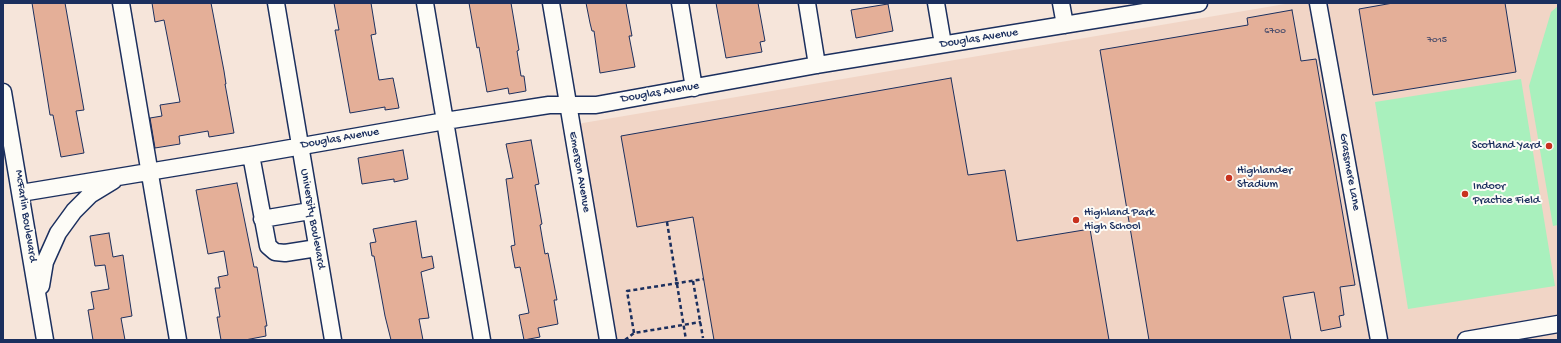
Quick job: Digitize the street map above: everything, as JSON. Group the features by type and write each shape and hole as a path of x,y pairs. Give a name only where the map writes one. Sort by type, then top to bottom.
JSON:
{"street":[{"path":"121,3 178,340"},
{"name":"University Boulevard","path":"276,3 333,340"},
{"path":"425,3 482,340"},
{"name":"Emerson Avenue","path":"551,3 608,340"},
{"path":"680,3 694,88"},
{"path":"807,3 817,65"},
{"path":"936,3 943,44"},
{"path":"1061,3 1065,25"},
{"name":"Douglas Avenue","path":"21,193 445,121 549,106 596,105 817,65 1194,3"},
{"name":"Grassmere Lane","path":"1318,3 1379,340"},
{"name":"McFarlin Boulevard","path":"3,92 21,193 43,336"},
{"path":"251,155 268,246 275,252 285,253 317,248"},
{"name":"Douglas Avenue","path":"43,336 40,288 45,262 58,234 74,211 90,195 120,177"},
{"path":"262,219 310,210"},
{"path":"1466,340 1508,337 1558,324"}],"path":[{"path":"667,222 686,340"},
{"path":"634,333 627,291 704,279"},
{"path":"692,281 703,338"},
{"path":"624,340 634,333 700,322"}],"shaded area":[{"name":"Highland Park High School","path":"1291,3 1558,3 1558,340 615,340 577,124"}],"green space":[{"name":"Scotland Yard","path":"1558,6 1558,225 1553,226 1529,86 1551,12"},
{"name":"Indoor Practice Field","path":"1521,79 1555,286 1408,309 1375,102"}],"building":[{"path":"32,3 65,3 84,110 76,111 84,153 61,157 53,115 50,115"},
{"path":"152,3 211,3 234,133 209,137 208,131 179,136 180,144 155,148 150,118 162,116 160,105 180,102 164,20 155,22"},
{"path":"334,3 371,3 376,34 371,35 379,80 393,78 399,108 385,110 385,107 350,113 335,30 339,30"},
{"path":"469,3 511,3 519,50 517,51 521,76 524,76 526,91 509,94 508,88 487,92"},
{"path":"586,3 626,3 632,36 629,36 635,67 600,73 594,31 592,31"},
{"path":"716,3 758,3 765,41 760,42 762,52 726,58"},
{"path":"1393,3 1505,3 1516,72 1373,95 1359,9"},
{"path":"888,4 893,31 856,38 851,10"},
{"name":"Highlander Stadium","path":"1292,10 1301,61 1316,59 1355,285 1340,287 1344,315 1339,316 1341,327 1321,331 1314,292 1283,297 1291,340 1149,340 1100,50 1248,25 1247,18"},
{"name":"Highland Park High School","path":"951,78 968,175 1005,170 1017,241 1090,229 1109,340 714,340 693,217 637,227 621,136"},
{"path":"531,140 539,184 535,185 542,224 540,225 545,254 548,253 557,300 554,300 558,324 538,328 540,337 524,340 519,315 529,313 520,267 515,268 511,246 515,245 506,179 513,178 506,144"},
{"path":"403,150 408,179 394,182 394,179 362,184 358,158"},
{"path":"237,183 254,267 257,267 267,326 265,326 266,336 245,340 221,340 217,317 220,317 215,288 220,288 218,277 228,275 224,251 208,254 196,190"},
{"path":"416,221 422,258 432,256 434,268 421,272 429,318 419,319 423,340 391,340 370,243 376,242 373,229"},
{"path":"109,233 113,257 123,255 132,316 121,318 125,340 93,340 88,310 94,309 91,292 109,289 105,265 95,266 90,236"}],"place":[{"name":"Scotland Yard","path":"1549,146"},
{"name":"Highlander Stadium","path":"1229,178"},
{"name":"Indoor Practice Field","path":"1465,194"},
{"name":"Highland Park High School","path":"1076,220"}]}
